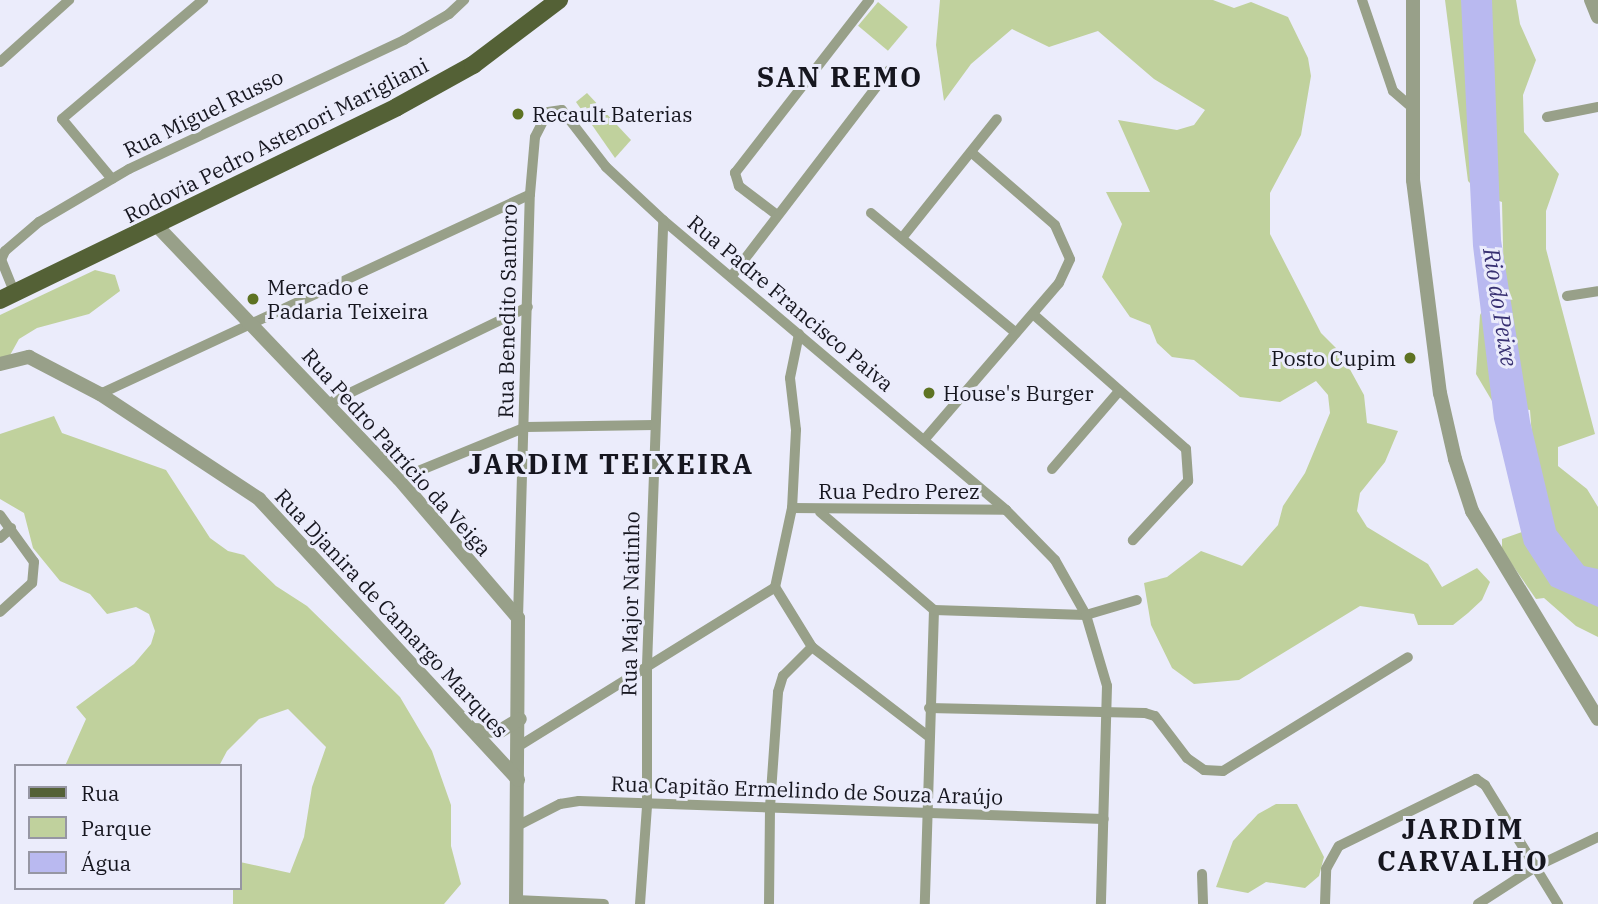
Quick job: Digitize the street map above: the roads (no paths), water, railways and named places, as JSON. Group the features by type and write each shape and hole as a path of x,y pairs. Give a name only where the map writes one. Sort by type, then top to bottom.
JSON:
{"main road":[{"name":"Rodovia Pedro Astenori Marigliani","path":"7,297 397,107 473,65 559,0"}],"street":[{"path":"0,62 69,0"},
{"path":"112,179 62,119 203,0"},
{"name":"Rua Miguel Russo","path":"7,297 3,271 5,251 39,222 112,179 404,40 449,14 464,0"},
{"path":"777,215 738,186 735,173 869,0"},
{"path":"1362,0 1393,91 1410,106"},
{"path":"1413,0 1410,106 1426,282 1440,393 1455,459 1472,511 1598,719"},
{"path":"1591,0 1598,17"},
{"path":"731,277 889,70"},
{"path":"1547,117 1598,107"},
{"name":"Rua Benedito Santoro","path":"516,902 515,827 520,719 518,618 526,427 530,194 535,137 548,112 562,110"},
{"name":"Rua Padre Francisco Paiva","path":"562,110 606,167 663,220 1006,510 1055,560 1086,615 1107,686 1110,714 1101,904"},
{"path":"902,238 996,119"},
{"path":"924,440 1013,331 1033,314 1059,283 1070,259 1065,241 1055,225 971,152"},
{"path":"100,394 250,327 530,194"},
{"path":"871,213 1013,331"},
{"name":"Rua Major Natinho","path":"640,904 648,806 647,665 663,220"},
{"name":"Rua Pedro Patrício da Veiga","path":"157,226 250,327 399,479 518,618"},
{"path":"1567,296 1598,291"},
{"path":"327,404 528,307"},
{"path":"1033,314 1186,449 1190,465 1188,481 1133,540"},
{"path":"799,334 790,378 796,430 792,508 775,587 812,647 928,736"},
{"name":"Rua Djanira de Camargo Marques","path":"6,361 29,357 100,394 259,499 518,780"},
{"path":"1052,468 1119,391"},
{"path":"399,479 526,427 654,425"},
{"name":"Rua Pedro Perez","path":"792,508 820,512 1006,510"},
{"path":"820,512 934,610 1086,615 1137,600"},
{"path":"0,514 34,562 32,583 0,612"},
{"path":"0,538 11,528"},
{"path":"519,746 775,587"},
{"path":"925,904 925,814 934,610"},
{"path":"769,904 769,807 778,692 783,676 812,647"},
{"path":"929,708 1155,716 1187,758 1204,770 1223,771 1408,657"},
{"path":"473,730 500,731 520,719"},
{"path":"1325,904 1326,869 1339,846 1470,779 1485,785 1558,904"},
{"name":"Rua Capitão Ermelindo de Souza Araújo","path":"515,827 560,804 579,801 648,806 769,807 1104,819"},
{"path":"1478,904 1537,866 1598,837"},
{"path":"1202,874 1203,904"},
{"path":"516,902 604,904"}],"water":[{"name":"Rio do Peixe","path":"1461,0 1492,0 1501,240 1530,421 1556,530 1584,566 1598,569 1598,607 1551,586 1524,544 1494,419 1473,246"}],"place":[{"name":"Recault Baterias","path":"518,114"},
{"name":"Mercado e Padaria Teixeira","path":"253,299"},
{"name":"Posto Cupim","path":"1410,358"},
{"name":"House's Burger","path":"929,393"}],"district":[{"name":"SAN REMO","path":"840,77"},
{"name":"JARDIM TEIXEIRA","path":"611,464"},
{"name":"JARDIM CARVALHO","path":"1463,845"}]}
